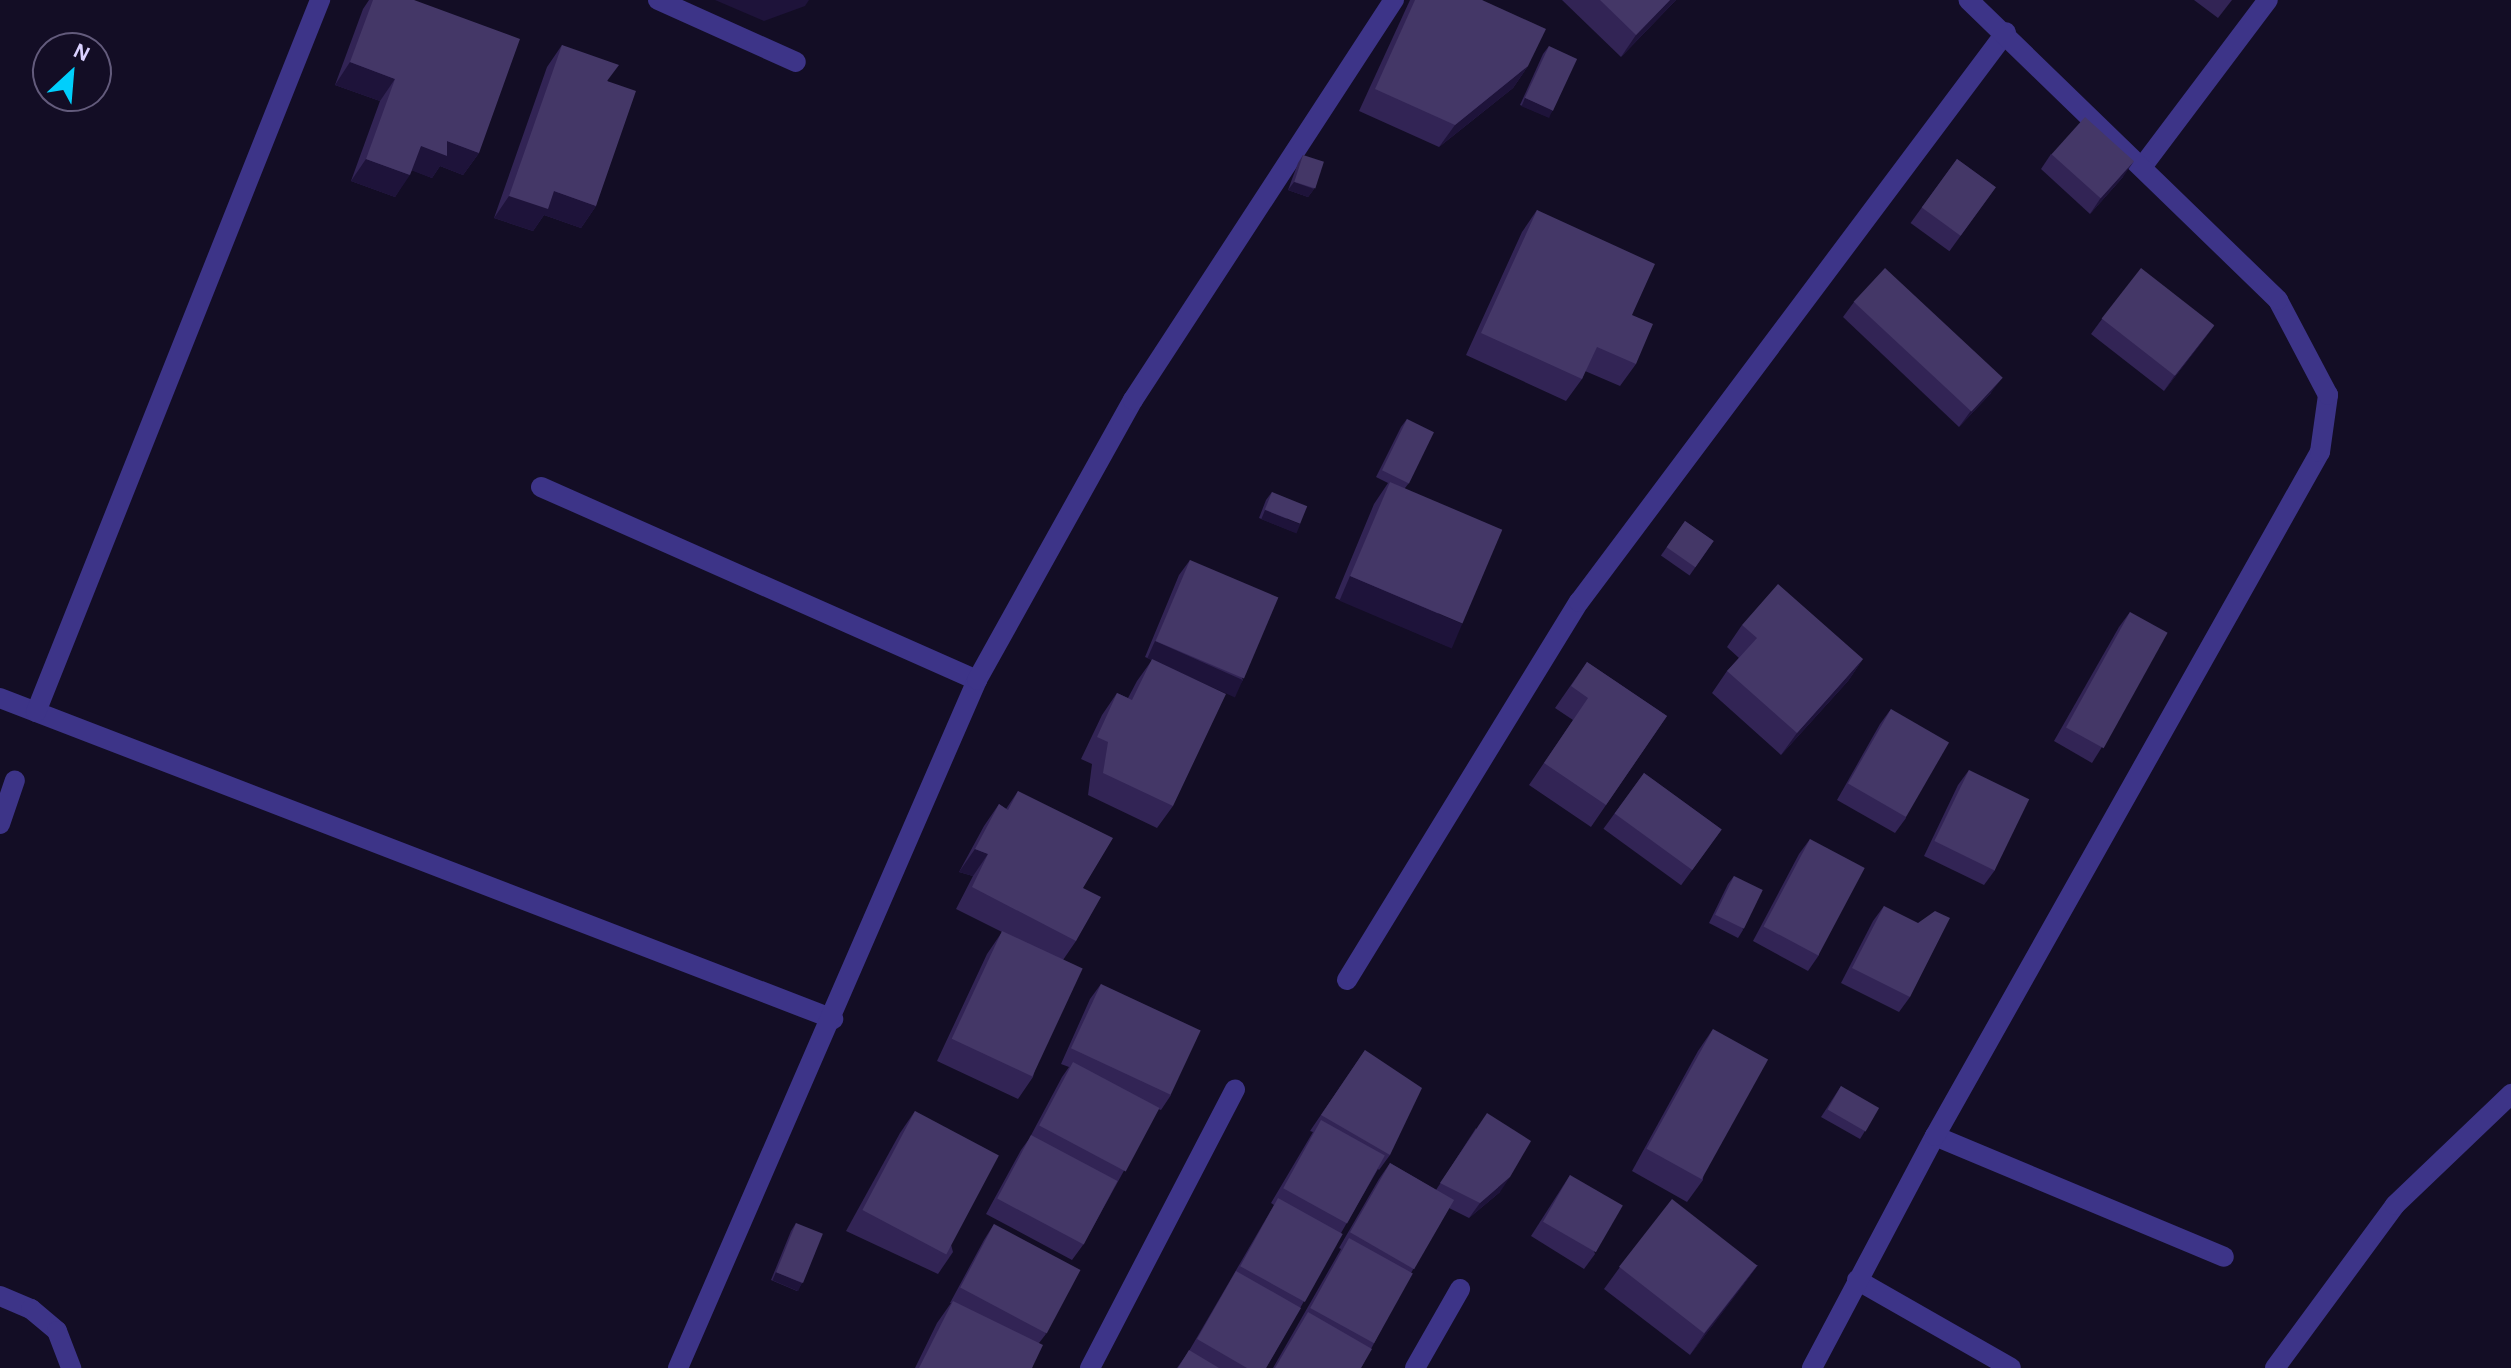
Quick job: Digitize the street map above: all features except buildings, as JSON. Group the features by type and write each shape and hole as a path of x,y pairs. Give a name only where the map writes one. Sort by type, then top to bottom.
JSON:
{"street":[{"path":"36,712 320,0"},
{"path":"658,0 796,62"},
{"path":"678,1368 833,1019 977,680 1133,400 1394,0"},
{"path":"1812,1368 1935,1136 2320,452 2328,395 2278,300 2006,32 1968,0"},
{"path":"2142,167 2268,0"},
{"path":"1347,980 1579,602 2006,32"},
{"path":"541,487 977,680"},
{"path":"0,698 833,1019"},
{"path":"0,824 15,780"},
{"path":"1090,1368 1235,1089"},
{"path":"2275,1368 2395,1205 2511,1094"},
{"path":"1935,1136 2224,1257"},
{"path":"1857,1280 2011,1368"},
{"path":"1415,1368 1460,1289"},
{"path":"0,1296 31,1309 57,1331 71,1368"}]}
